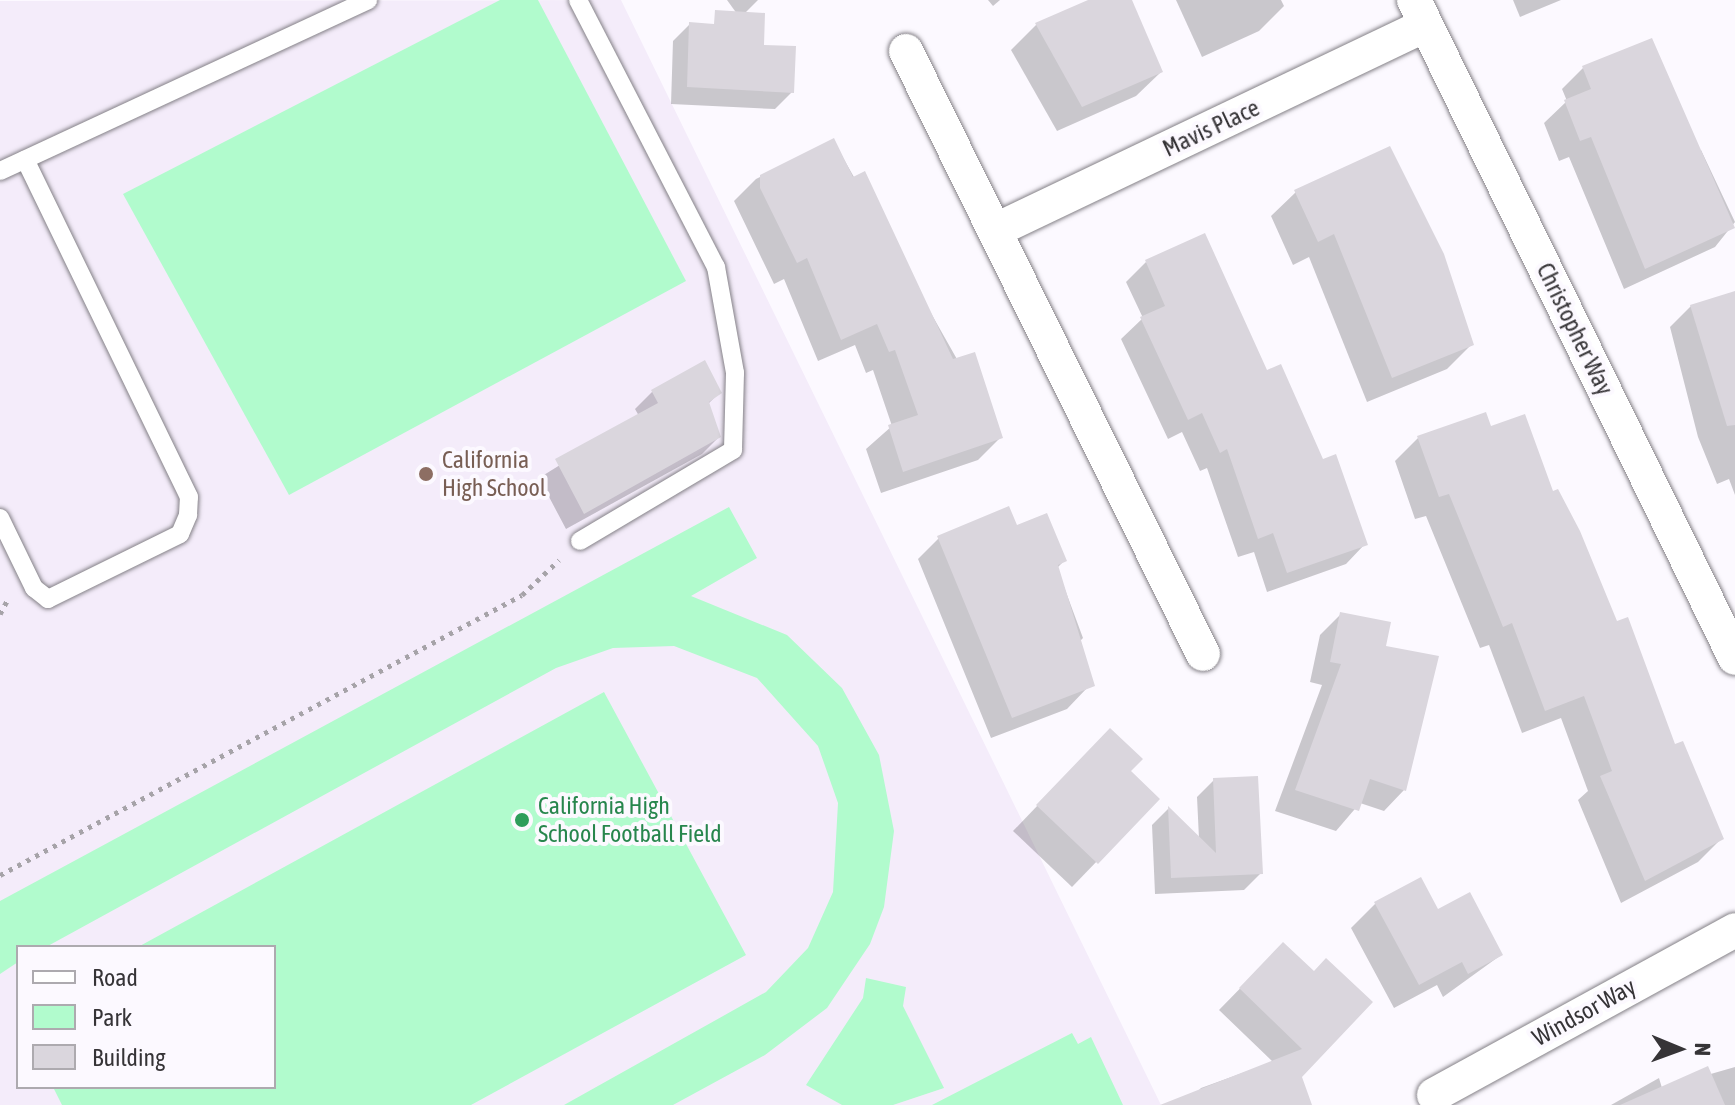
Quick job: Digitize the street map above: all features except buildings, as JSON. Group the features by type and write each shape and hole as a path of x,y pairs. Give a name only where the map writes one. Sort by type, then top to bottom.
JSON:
{"street":[{"name":"Mavis Place","path":"996,230 1420,13"},
{"name":"Christopher Way","path":"1420,13 1735,658"},
{"path":"906,51 1203,654"},
{"name":"Windsor Way","path":"1434,1095 1735,930"}],"lane":[{"path":"0,171 368,0"},
{"path":"578,0 716,267 735,373 733,450 580,541"},
{"path":"0,518 34,588 48,599 180,534 188,515 189,497 25,160"}],"path":[{"path":"0,875 522,595 580,541"}],"shaded area":[{"name":"California High School","path":"621,0 1161,1105 0,1105 0,1"}],"green space":[{"path":"500,0 538,0 686,281 289,495 123,194"},
{"path":"729,507 757,558 691,596 787,635 842,688 879,755 894,831 884,907 870,944 827,1008 765,1055 673,1105 564,1105 766,992 808,948 833,892 838,803 818,746 757,678 674,646 613,648 556,668 50,945 16,945 16,963 0,974 0,901"},
{"name":"California High School Football Field","path":"604,692 746,955 471,1105 62,1105 54,1089 276,1089 276,945 142,945"},
{"path":"866,978 906,987 903,1006 944,1088 893,1105 842,1105 806,1085 863,998"},
{"path":"1072,1033 1078,1044 1091,1037 1123,1105 932,1105"}],"place":[{"name":"California High School","path":"426,474"},
{"name":"California High School Football Field","path":"522,820"}]}
